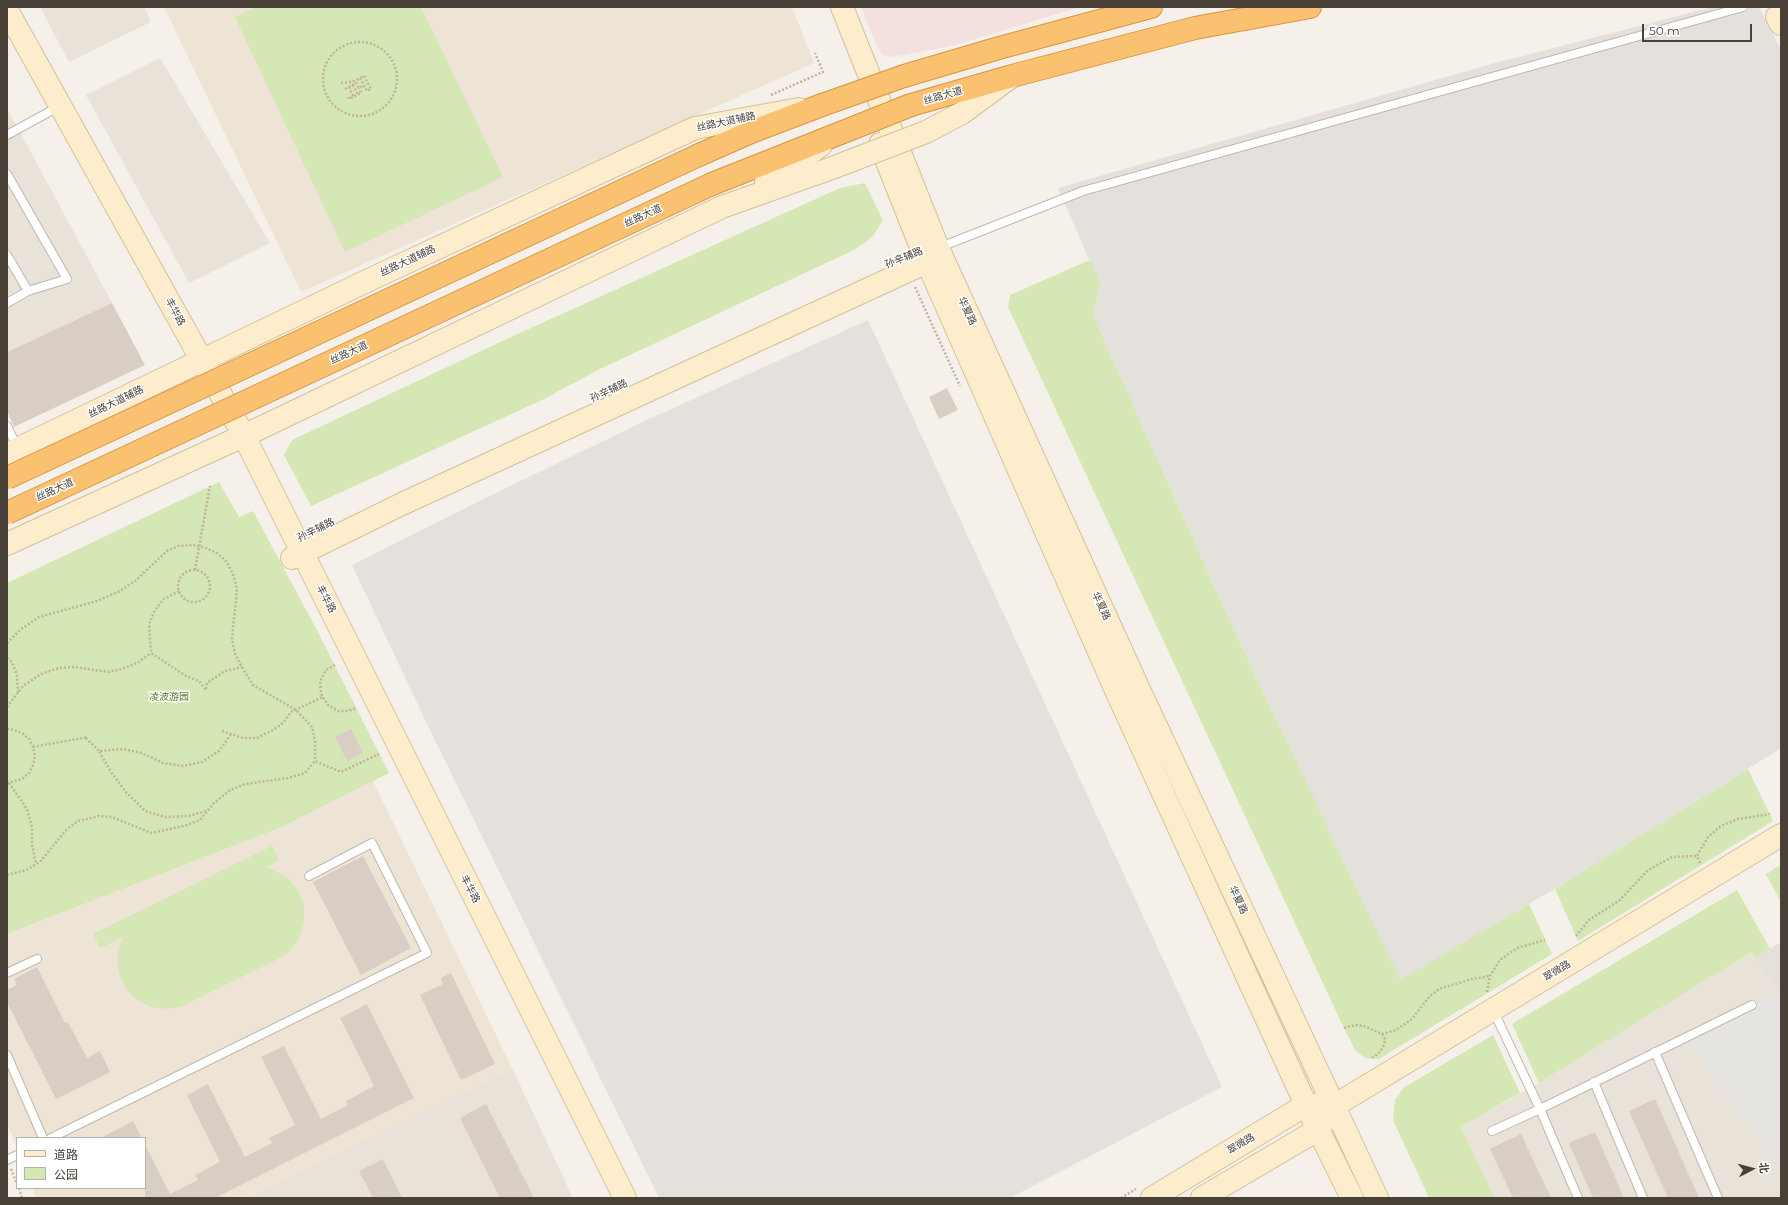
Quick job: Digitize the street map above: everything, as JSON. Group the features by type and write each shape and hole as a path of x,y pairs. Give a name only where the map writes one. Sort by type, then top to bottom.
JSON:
{"highway":[{"path":"7,478 751,132 904,76 999,48 1151,7"},
{"name":"丝路大道","path":"7,513 712,184 911,105 1012,76 1195,28 1310,7"}],"street":[{"name":"华夏路","path":"826,7 929,253 1118,695 1306,1105 1352,1198"},
{"name":"华夏路","path":"842,7 929,253 1134,678 1377,1198"},
{"name":"丰华路","path":"7,10 56,109 238,438 625,1198"},
{"name":"丰华路","path":"7,31 56,109"},
{"path":"722,207 832,168 926,132 962,113 1012,76"},
{"name":"丝路大道辅路","path":"12,452 373,278 695,128 762,114 822,105"},
{"path":"7,544 238,438 722,207 784,172 833,136"},
{"name":"孙辛辅路","path":"294,549 427,476 929,253"},
{"name":"丰华路","path":"294,549 462,893 614,1198"},
{"name":"翠微路","path":"1202,1198 1319,1129 1334,1106 1490,1002 1781,835"},
{"path":"1306,1105 1334,1106"},
{"name":"翠微路","path":"1152,1198 1306,1105"}],"lane":[{"path":"929,253 1083,191 1743,7"},
{"path":"7,134 56,109"},
{"path":"7,174 67,279 28,291 7,303"},
{"path":"7,255 28,291"},
{"path":"7,426 12,452"},
{"path":"53,1137 427,953 372,843 309,876"},
{"path":"7,973 37,959"},
{"path":"1490,1002 1540,1109 1578,1198"},
{"path":"1492,1131 1752,1005"},
{"path":"1655,1052 1718,1198"},
{"path":"7,1055 43,1137"},
{"path":"1594,1082 1643,1198"},
{"path":"7,1160 16,1156"}],"path":[{"path":"356,42 369,42 381,47 390,56 396,68 398,80 396,91 390,102 382,110 371,115 360,117 348,115 338,109 330,101 324,90 323,77 326,64 333,53 343,46 356,42"},
{"path":"815,53 823,72"},
{"path":"342,83 352,82 360,78 364,76 371,89 367,91 360,78"},
{"path":"345,90 356,83 360,88"},
{"path":"349,97 349,99 361,93 360,83"},
{"path":"353,85 358,95"},
{"path":"349,87 354,97"},
{"path":"195,570 210,486"},
{"path":"7,643 20,630 39,617 97,601 120,591 140,577 167,552 178,546 193,545 200,547 216,553 227,562 234,574 237,588 232,638 235,654 242,667 254,685 296,710 312,727 315,741 315,761 305,773 288,778 245,784 230,790 207,811 200,820 184,826 151,833 112,817 99,816 78,821 65,831 40,862 26,870 7,875"},
{"path":"195,570 203,572 210,581 211,586 207,596 203,600 193,602 184,598 179,591 178,584 183,574 188,571 195,570"},
{"path":"152,653 149,624 155,610 164,599 179,591"},
{"path":"152,653 186,676 199,681 206,690 207,683 214,677 225,670 242,667"},
{"path":"7,707 23,686 41,674 59,668 74,667 108,672 132,665 152,653"},
{"path":"7,658 12,662 17,675 18,694"},
{"path":"335,665 326,670 320,681 323,697 328,705 338,711 348,711 356,708"},
{"path":"222,732 243,738 257,738 273,730 283,722 290,712 323,697"},
{"path":"7,729 22,733 29,739 35,756 29,773 22,779 8,783 27,809 32,827 32,845 36,864"},
{"path":"99,751 123,749 142,753 163,763 182,766 202,762 219,751 231,734"},
{"path":"33,747 87,737 99,751 111,772 126,792 145,811 165,817 189,816 207,811"},
{"path":"315,761 340,772 379,754"},
{"path":"1697,856 1708,837 1721,826 1738,819 1770,814"},
{"path":"1697,856 1702,865"},
{"path":"1576,936 1589,920 1620,900 1648,870 1672,857 1697,856"},
{"path":"1490,1002 1490,976 1500,960 1517,948 1545,940"},
{"path":"1382,1034 1396,1030 1412,1019 1429,997 1439,989 1472,979 1490,976"},
{"path":"1344,1028 1356,1025 1364,1026 1382,1034 1385,1039 1384,1045 1380,1052 1372,1058"}],"shaded area":[{"path":"40,7 144,7 151,22 69,62"},
{"path":"164,7 792,7 814,63 301,292"},
{"path":"861,7 1080,7 952,46 892,57 882,55 875,42"},
{"path":"1713,7 1759,7 1781,50 1781,748 1596,864 1400,981 1232,626 1093,315 1099,282 1058,188 1491,64"},
{"path":"160,58 270,243 189,283 86,95"},
{"path":"7,108 112,303 7,352"},
{"path":"868,320 1222,1087 1010,1198 659,1198 427,724 352,565 477,502 647,420"},
{"path":"373,781 512,1068 246,1198 36,1198 32,1189 146,1189 146,1137 16,1137 16,1145 7,1122 7,934 282,827"},
{"path":"1781,942 1781,996 1755,958"},
{"path":"1751,952 1781,996 1781,1198 1495,1198 1461,1127 1539,1083"},
{"path":"1778,992 1781,996 1781,1171 1685,1038"},
{"path":"512,1068 573,1198 246,1198"}],"green space":[{"path":"256,7 421,7 503,177 345,252 235,17"},
{"path":"865,183 883,220 873,236 856,249 600,369 542,400 311,506 284,455 292,440 511,337 840,188"},
{"path":"1090,260 1100,282 1093,315 1232,626 1400,980 1529,904 1552,954 1379,1059 1365,1058 1355,1050 1341,1022 1008,307 1010,295"},
{"name":"凌波游园","path":"219,482 239,517 253,511 318,632 389,773 282,827 7,934 7,583"},
{"path":"1748,769 1773,821 1578,941 1555,889"},
{"path":"272,846 279,861 265,868 274,870 288,878 298,890 304,906 304,923 299,938 289,952 276,960 183,1006 168,1009 151,1007 136,999 125,987 119,973 117,957 123,937 100,948 93,934"},
{"path":"1781,865 1781,902 1766,874"},
{"path":"1737,890 1770,949 1755,958 1751,952 1539,1083 1512,1024"},
{"path":"1493,1035 1520,1093 1461,1127 1495,1198 1429,1198 1393,1120 1395,1100 1403,1088"}],"building":[{"path":"112,303 145,365 14,427 7,411 7,352"},
{"path":"947,388 958,410 939,419 929,397"},
{"path":"351,729 363,753 347,761 335,737"},
{"path":"363,856 411,948 361,975 313,882"},
{"path":"37,967 65,1023 68,1022 87,1058 100,1051 110,1072 56,1099 7,1002 7,990 17,985 14,979"},
{"path":"451,973 495,1064 461,1080 420,995 443,984 441,978"},
{"path":"367,1004 414,1098 215,1198 145,1198 146,1146 170,1194 198,1180 195,1175 220,1162 187,1095 208,1084 245,1157 272,1143 269,1138 295,1125 261,1057 284,1046 321,1119 348,1105 346,1101 374,1086 340,1018"},
{"path":"1655,1099 1699,1198 1668,1198 1629,1111"},
{"path":"486,1104 534,1198 500,1198 460,1118"},
{"path":"133,1121 141,1137 103,1137"},
{"path":"1595,1132 1624,1198 1593,1198 1569,1143"},
{"path":"1521,1134 1551,1198 1513,1198 1490,1149"},
{"path":"383,1159 402,1198 373,1198 359,1171"}]}
